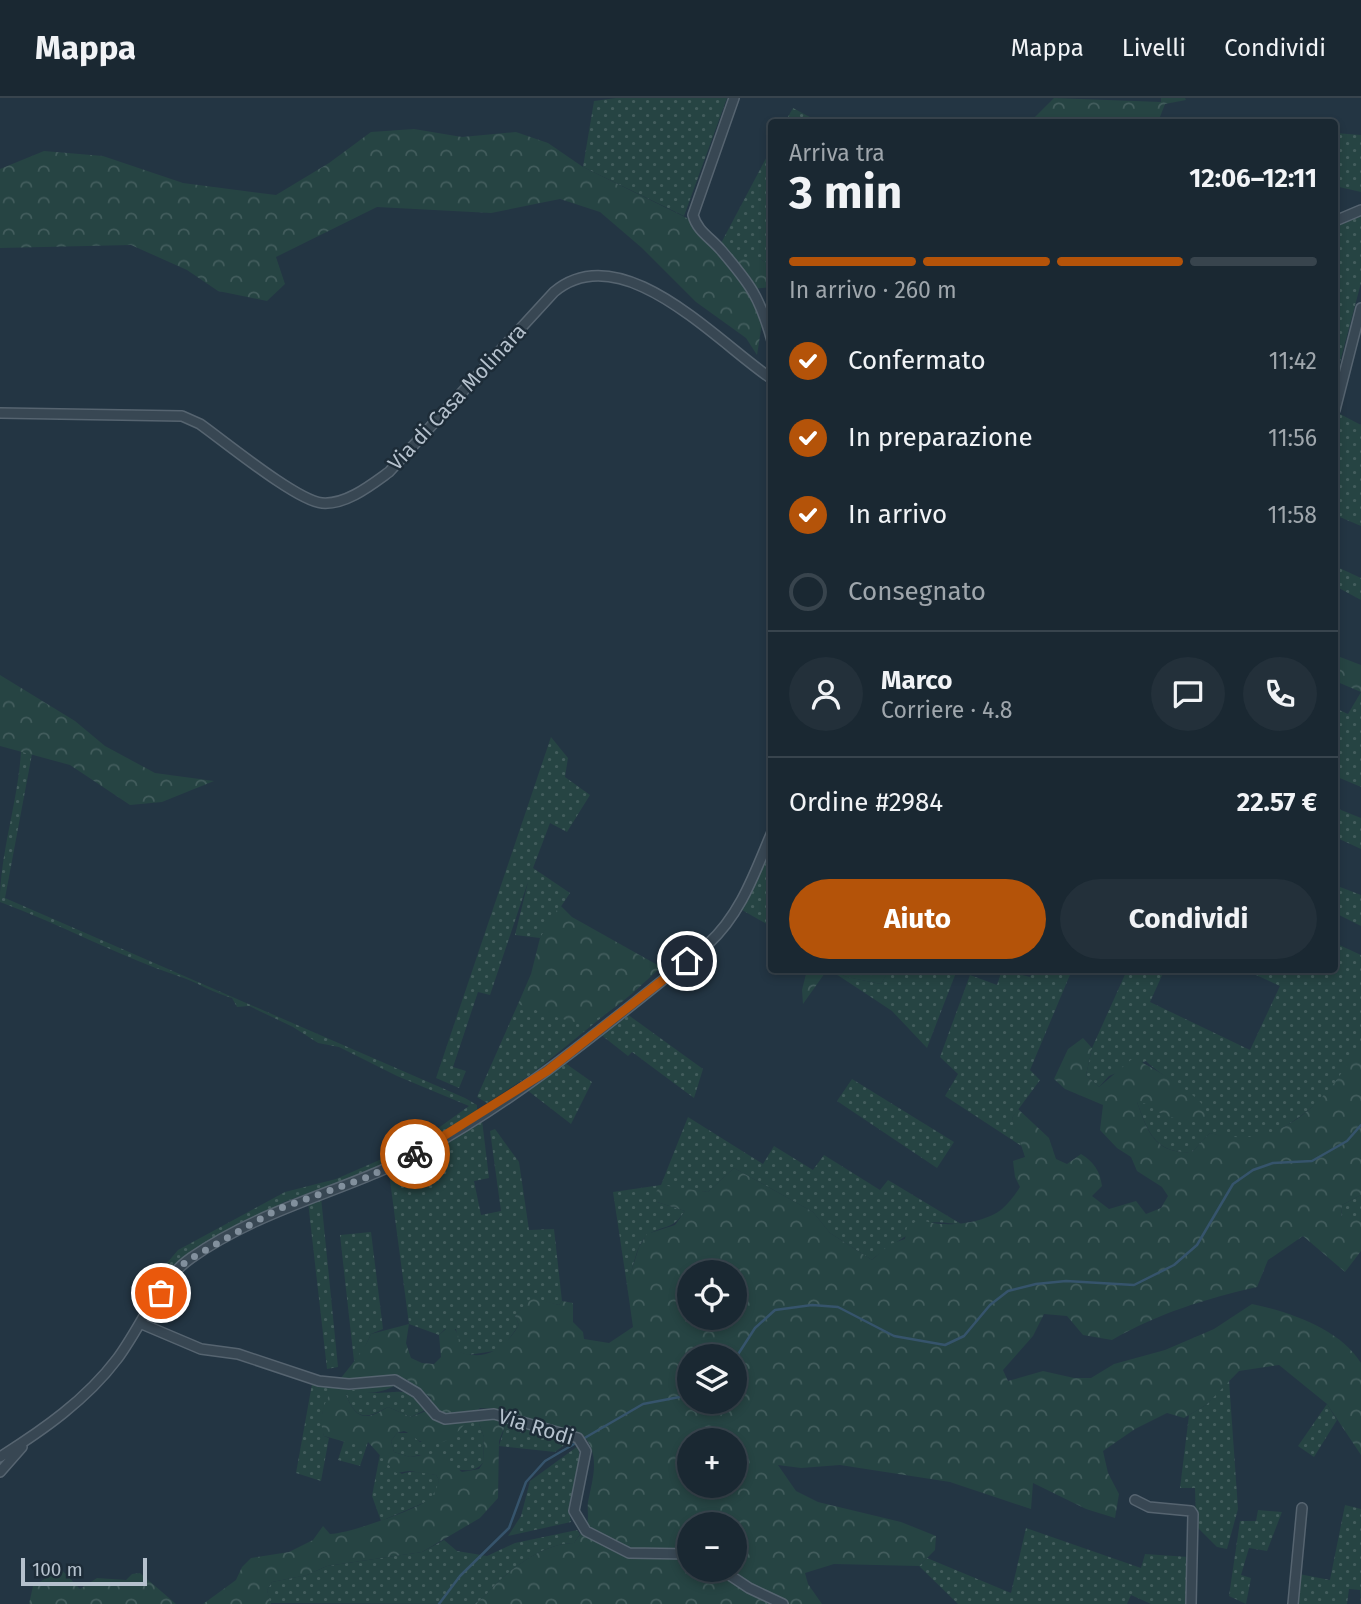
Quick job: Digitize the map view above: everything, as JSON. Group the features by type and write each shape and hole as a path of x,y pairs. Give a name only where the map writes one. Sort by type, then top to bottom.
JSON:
{"street":[{"path":"734,98 693,215 697,226 719,247 761,301 768,326"},
{"path":"1338,220 1361,210"},
{"name":"Via di Casa Molinara","path":"0,413 181,416 200,424 303,496 328,503 367,488 389,472 406,457 554,292 572,279 596,276 641,284 735,349 768,376"},
{"path":"1338,398 1361,308"},
{"path":"0,1457 89,1391 142,1324 171,1277 198,1253 278,1209 368,1177 427,1148 510,1096 580,1046 719,934 740,904 768,841"},
{"name":"Via Rodi","path":"142,1324 201,1349 238,1354 319,1381 349,1384 395,1380 417,1393 436,1415 445,1419 494,1413 563,1433 582,1442 586,1461 574,1511 586,1531 629,1553 677,1554"},
{"path":"0,1472 30,1437"},
{"path":"1135,1500 1149,1507 1191,1511 1194,1514 1191,1604"},
{"path":"1293,1604 1302,1508"},
{"path":"740,1582 783,1604"}],"green space":[{"path":"616,98 727,98 684,216 583,167 594,101"},
{"path":"1054,98 1161,102 1161,98 1186,100 1165,104 1159,119 1033,119"},
{"path":"793,108 813,119 787,119"},
{"path":"414,129 462,137 516,132 548,143 583,167 693,221 728,258 759,258 768,264 768,287 753,289 763,317 757,355 746,338 696,302 642,248 600,212 560,199 491,213 377,207 276,257 285,284 267,301 218,291 187,270 131,245 0,248 0,169 44,151 103,156 183,183 276,195 329,163 371,132"},
{"path":"1338,133 1361,135 1361,192 1338,187"},
{"path":"768,155 768,264 759,258 728,258 719,247"},
{"path":"1361,215 1361,283 1338,370 1338,225"},
{"path":"1340,414 1361,425 1361,526 1338,516"},
{"path":"1338,567 1361,578 1361,600 1338,588"},
{"path":"1338,656 1361,665 1361,692 1338,682"},
{"path":"0,675 75,721 105,746 155,773 214,781 162,802 130,805 70,765 0,746"},
{"path":"1361,692 1361,787 1338,777 1338,709 1348,714"},
{"path":"551,737 568,758 565,777 590,795 567,832 550,823 533,868 570,893 540,938 515,935 528,882 490,995 478,992 453,1067 466,1071 459,1088 436,1078"},
{"path":"21,751 32,754 5,898 465,1098 477,1105 477,1112 386,1165 284,1202 188,1255 173,1266 144,1312 141,1311 161,1270 178,1250 285,1192 336,1179 416,1144 469,1106 397,1076 339,1047 318,1043 293,1027 249,1006 237,1007 232,998 0,902 3,865"},
{"path":"1338,809 1361,818 1361,849 1338,838"},
{"path":"761,856 768,859 768,925 742,910"},
{"path":"1338,886 1361,895 1361,926 1338,914"},
{"path":"560,905 572,917 661,967 613,1009 591,1021 577,1023 518,1004 531,974 540,938"},
{"path":"1338,944 1361,955 1361,1042 1356,1055 1336,1084 1322,1098 1291,1123 1276,1131 1243,1139 1210,1133 1192,1152 1179,1152 1161,1145 1149,1132 1137,1102 1145,1102 1162,1114 1206,1118 1202,1108 1188,1093 1146,1061 1109,1076 1099,1087 1086,1075 1092,1048 1126,973 1163,973 1150,1002 1250,1050 1280,986 1252,973 1338,973"},
{"path":"806,973 825,973 803,1004 802,990"},
{"path":"835,973 881,984 887,973 956,973 927,1048 892,1011"},
{"path":"838,973 887,973 881,984"},
{"path":"1001,973 1030,977 1032,973 1071,973 1030,1070 1040,1080 1012,1118 1023,1147 945,1096 958,1074 940,1057 970,975 997,985"},
{"path":"518,1004 595,1019 617,1005 533,1073 487,1103 477,1097"},
{"path":"627,1014 703,1069 694,1098 632,1052 628,1056 600,1034"},
{"path":"1083,1038 1092,1048 1086,1075 1099,1087 1132,1059 1157,1071 1196,1098 1202,1105 1206,1118 1172,1118 1147,1104 1137,1102 1145,1123 1161,1145 1179,1152 1192,1152 1210,1133 1236,1137 1260,1135 1281,1128 1300,1117 1318,1102 1333,1084 1361,1043 1361,1195 1342,1205 1341,1220 1361,1220 1361,1251 1345,1272 1303,1236 1268,1260 1257,1287 1183,1308 1112,1340 1083,1335 1067,1316 1044,1314 1033,1336 1003,1370 1008,1381 1043,1371 1074,1378 1091,1378 1114,1364 1165,1350 1214,1329 1252,1304 1313,1324 1340,1341 1361,1363 1361,1455 1327,1404 1279,1365 1239,1371 1206,1405 1184,1418 1167,1413 1135,1429 1103,1451 1108,1473 1119,1494 1115,1518 1086,1509 1033,1483 1031,1509 950,1482 840,1465 801,1468 778,1465 796,1491 818,1502 901,1522 936,1536 935,1550 919,1566 834,1564 805,1573 808,1584 822,1604 474,1604 523,1562 553,1547 574,1543 587,1524 594,1466 592,1450 582,1434 494,1409 480,1408 455,1434 442,1442 420,1441 404,1431 397,1433 391,1441 394,1452 410,1457 437,1453 462,1472 479,1469 483,1463 484,1437 479,1423 484,1419 501,1420 505,1426 499,1441 498,1498 480,1518 422,1552 327,1566 307,1575 272,1582 267,1590 271,1604 203,1604 236,1580 242,1567 251,1558 289,1552 313,1540 323,1526 330,1534 378,1522 417,1506 434,1493 439,1480 436,1475 409,1471 396,1473 368,1442 349,1443 324,1436 321,1422 329,1395 365,1347 371,1334 409,1324 406,1343 411,1358 434,1364 441,1357 439,1335 452,1324 458,1335 460,1352 469,1355 487,1354 501,1346 514,1333 519,1325 515,1316 532,1297 559,1305 562,1301 573,1303 573,1322 583,1332 584,1339 609,1343 633,1327 627,1285 639,1247 647,1234 675,1225 685,1211 657,1202 655,1193 661,1185 708,1192 734,1168 813,1212 830,1233 872,1260 890,1244 905,1239 907,1227 920,1219 939,1224 962,1223 994,1214 1007,1204 1020,1187 1015,1177 1013,1161 1025,1157 1012,1118 1018,1109 1049,1138 1056,1159 1067,1164 1081,1154 1093,1164 1102,1186 1092,1196 1109,1209 1136,1201 1146,1214 1161,1208 1168,1196 1162,1187 1137,1171 1131,1157 1117,1148 1100,1130 1103,1105 1065,1089 1054,1079 1068,1049","holes":["406,1379 431,1398 426,1411 411,1417 388,1407 374,1415 362,1416 354,1409 346,1395 350,1389 366,1392 386,1390"]},
{"path":"565,1063 592,1082 571,1124 527,1090"},
{"path":"852,1079 954,1142 937,1168 837,1101"},
{"path":"688,1117 763,1164 774,1146 813,1170 824,1155 880,1190 888,1180 961,1224 927,1224 872,1260 830,1233 813,1212 734,1168 708,1192 690,1190 657,1202 685,1211 672,1224 649,1234 641,1243 627,1285 613,1192 661,1185"},
{"path":"482,1120 489,1178 474,1181 481,1215 501,1211 490,1131 495,1129 519,1162 529,1230 554,1229 562,1301 559,1305 532,1298 515,1316 519,1325 501,1350 468,1355 459,1352 456,1329 445,1329 439,1335 409,1324 389,1173 441,1146"},
{"path":"1361,1195 1361,1220 1341,1220 1342,1205"},
{"path":"321,1197 338,1367 327,1369 308,1202"},
{"path":"371,1232 383,1329 371,1334 361,1355 354,1361 340,1235"},
{"path":"1229,1380 1238,1509 1227,1549 1217,1547 1196,1526 1195,1488 1180,1488 1189,1415 1206,1405"},
{"path":"312,1384 336,1388 325,1405 322,1416 324,1436 329,1438 321,1481 296,1473"},
{"path":"349,1389 375,1393 405,1392 415,1397 427,1409 411,1417 388,1407 374,1414 363,1415 354,1410 350,1403 346,1395"},
{"path":"1327,1404 1337,1420 1314,1457 1298,1446"},
{"path":"468,1418 484,1419 479,1423 484,1437 483,1463 476,1468 460,1470 419,1455 410,1457 394,1452 391,1441 397,1433 410,1433 420,1442 459,1429"},
{"path":"501,1420 568,1438 567,1443 555,1452 499,1446 505,1426"},
{"path":"344,1441 368,1442 360,1466 338,1460"},
{"path":"578,1446 578,1466 570,1504 571,1522 508,1536 521,1516 530,1481"},
{"path":"380,1454 392,1468 402,1474 414,1472 436,1475 439,1480 437,1490 428,1501 381,1521 372,1496"},
{"path":"1345,1505 1361,1509 1361,1604 1360,1590 1349,1589 1347,1604 1297,1604 1299,1574 1330,1580"},
{"path":"1258,1510 1282,1512 1267,1551 1249,1548 1241,1575 1251,1578 1246,1604 1229,1596 1240,1521 1256,1521"},
{"path":"1026,1528 1141,1568 1145,1554 1189,1557 1188,1604 1151,1604 1131,1595 1127,1604 958,1604 919,1566 927,1558 1011,1593"},
{"path":"577,1530 580,1534 574,1543 553,1547 523,1562 474,1604 270,1603 267,1590 272,1582 307,1575 327,1566 422,1552 444,1540 457,1551 487,1556 515,1543"},
{"path":"61,1569 80,1589 97,1578 126,1580 132,1574 140,1573 176,1604 29,1604 33,1586"}],"waterway":[{"path":"745,1344 755,1328 775,1310 812,1305 838,1307 894,1336 945,1345 964,1336 990,1305 1008,1291 1036,1284 1066,1281 1134,1285 1174,1265 1197,1245 1233,1184 1253,1170 1273,1163 1312,1161 1347,1141 1361,1125"},
{"path":"439,1604 460,1576 509,1528 526,1482 545,1461 643,1404 677,1397"}],"way so far":[{"path":"161,1293 178,1268 206,1248 278,1209 368,1177 415,1154"}],"route":[{"path":"415,1154 547,1071 687,961"}]}
